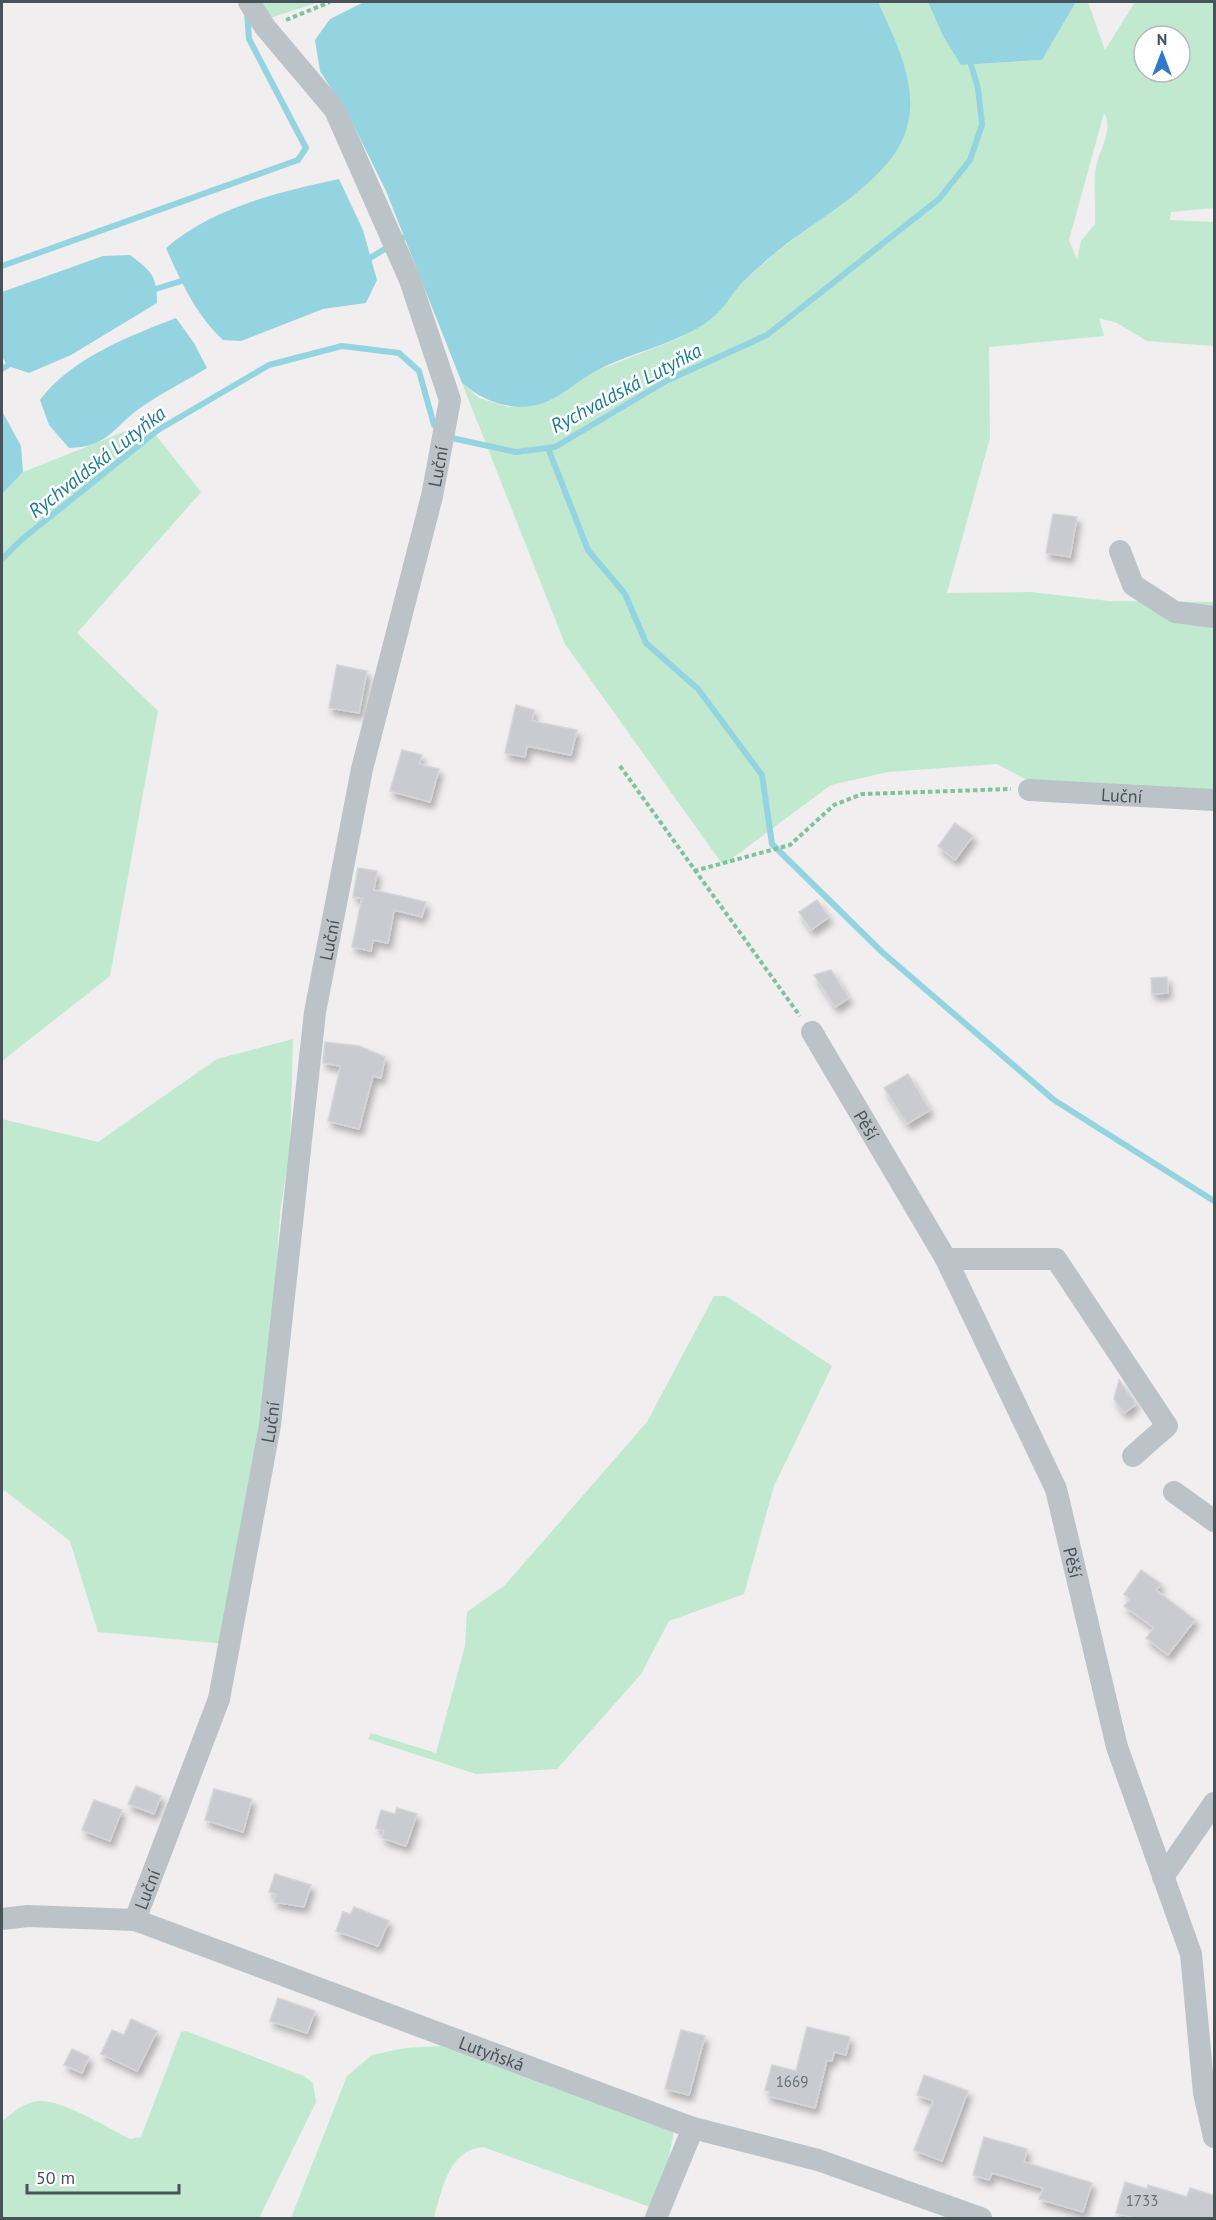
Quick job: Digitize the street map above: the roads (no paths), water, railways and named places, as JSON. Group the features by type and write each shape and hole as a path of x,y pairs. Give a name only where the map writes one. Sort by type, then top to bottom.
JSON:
{"street":[{"name":"Luční","path":"135,1920 219,1699 270,1425 315,1012 362,769 432,496 450,400 410,280 335,110 265,27 249,2"},
{"path":"1120,551 1133,585 1175,612 1215,617"},
{"name":"Luční","path":"1029,790 1215,800"},
{"name":"Pěší","path":"812,1032 946,1259 1056,1490 1117,1747 1191,1954 1204,2093 1215,2137"},
{"path":"946,1259 1056,1259 1167,1426 1132,1456"},
{"path":"1174,1492 1215,1521"},
{"path":"1163,1877 1215,1803"},
{"name":"Lutyňská","path":"2,1919 28,1916 135,1920 693,2128 818,2160 981,2218"},
{"path":"656,2218 693,2128"}],"water":[{"path":"364,2 878,2 898,47 908,79 910,111 907,127 899,147 870,182 766,261 741,284 711,319 698,328 669,342 610,364 545,403 516,407 497,403 479,395 462,383 386,191 352,122 320,71 315,40 330,19"},
{"path":"928,2 1076,2 1042,60 961,65 943,36"},
{"path":"339,179 363,230 377,280 366,303 323,309 241,341 223,340 197,309 166,248 204,222 248,203"},
{"path":"130,255 151,274 156,286 157,303 71,355 29,373 8,366 2,357 2,292 103,256"},
{"path":"176,318 194,343 207,368 143,406 103,440 83,447 69,448 49,425 40,400 67,372 102,350"},
{"path":"2,411 21,446 23,472 2,494"}],"waterway":[{"path":"2,266 298,160 306,148 249,39 247,12"},
{"name":"Rychvaldská Lutyňka","path":"447,437 516,452 555,447 666,381 767,335 939,199 970,160 982,125 978,88 969,58"},
{"path":"362,259 370,258 411,233"},
{"path":"149,291 188,279"},
{"name":"Rychvaldská Lutyňka","path":"2,559 21,540 158,430 269,365 342,346 399,353 419,371 434,425 439,430"},
{"path":"2,369 13,362"},
{"path":"548,448 588,550 625,594 646,643 698,689 762,775 772,844 882,952 1054,1100 1214,1201"}]}
